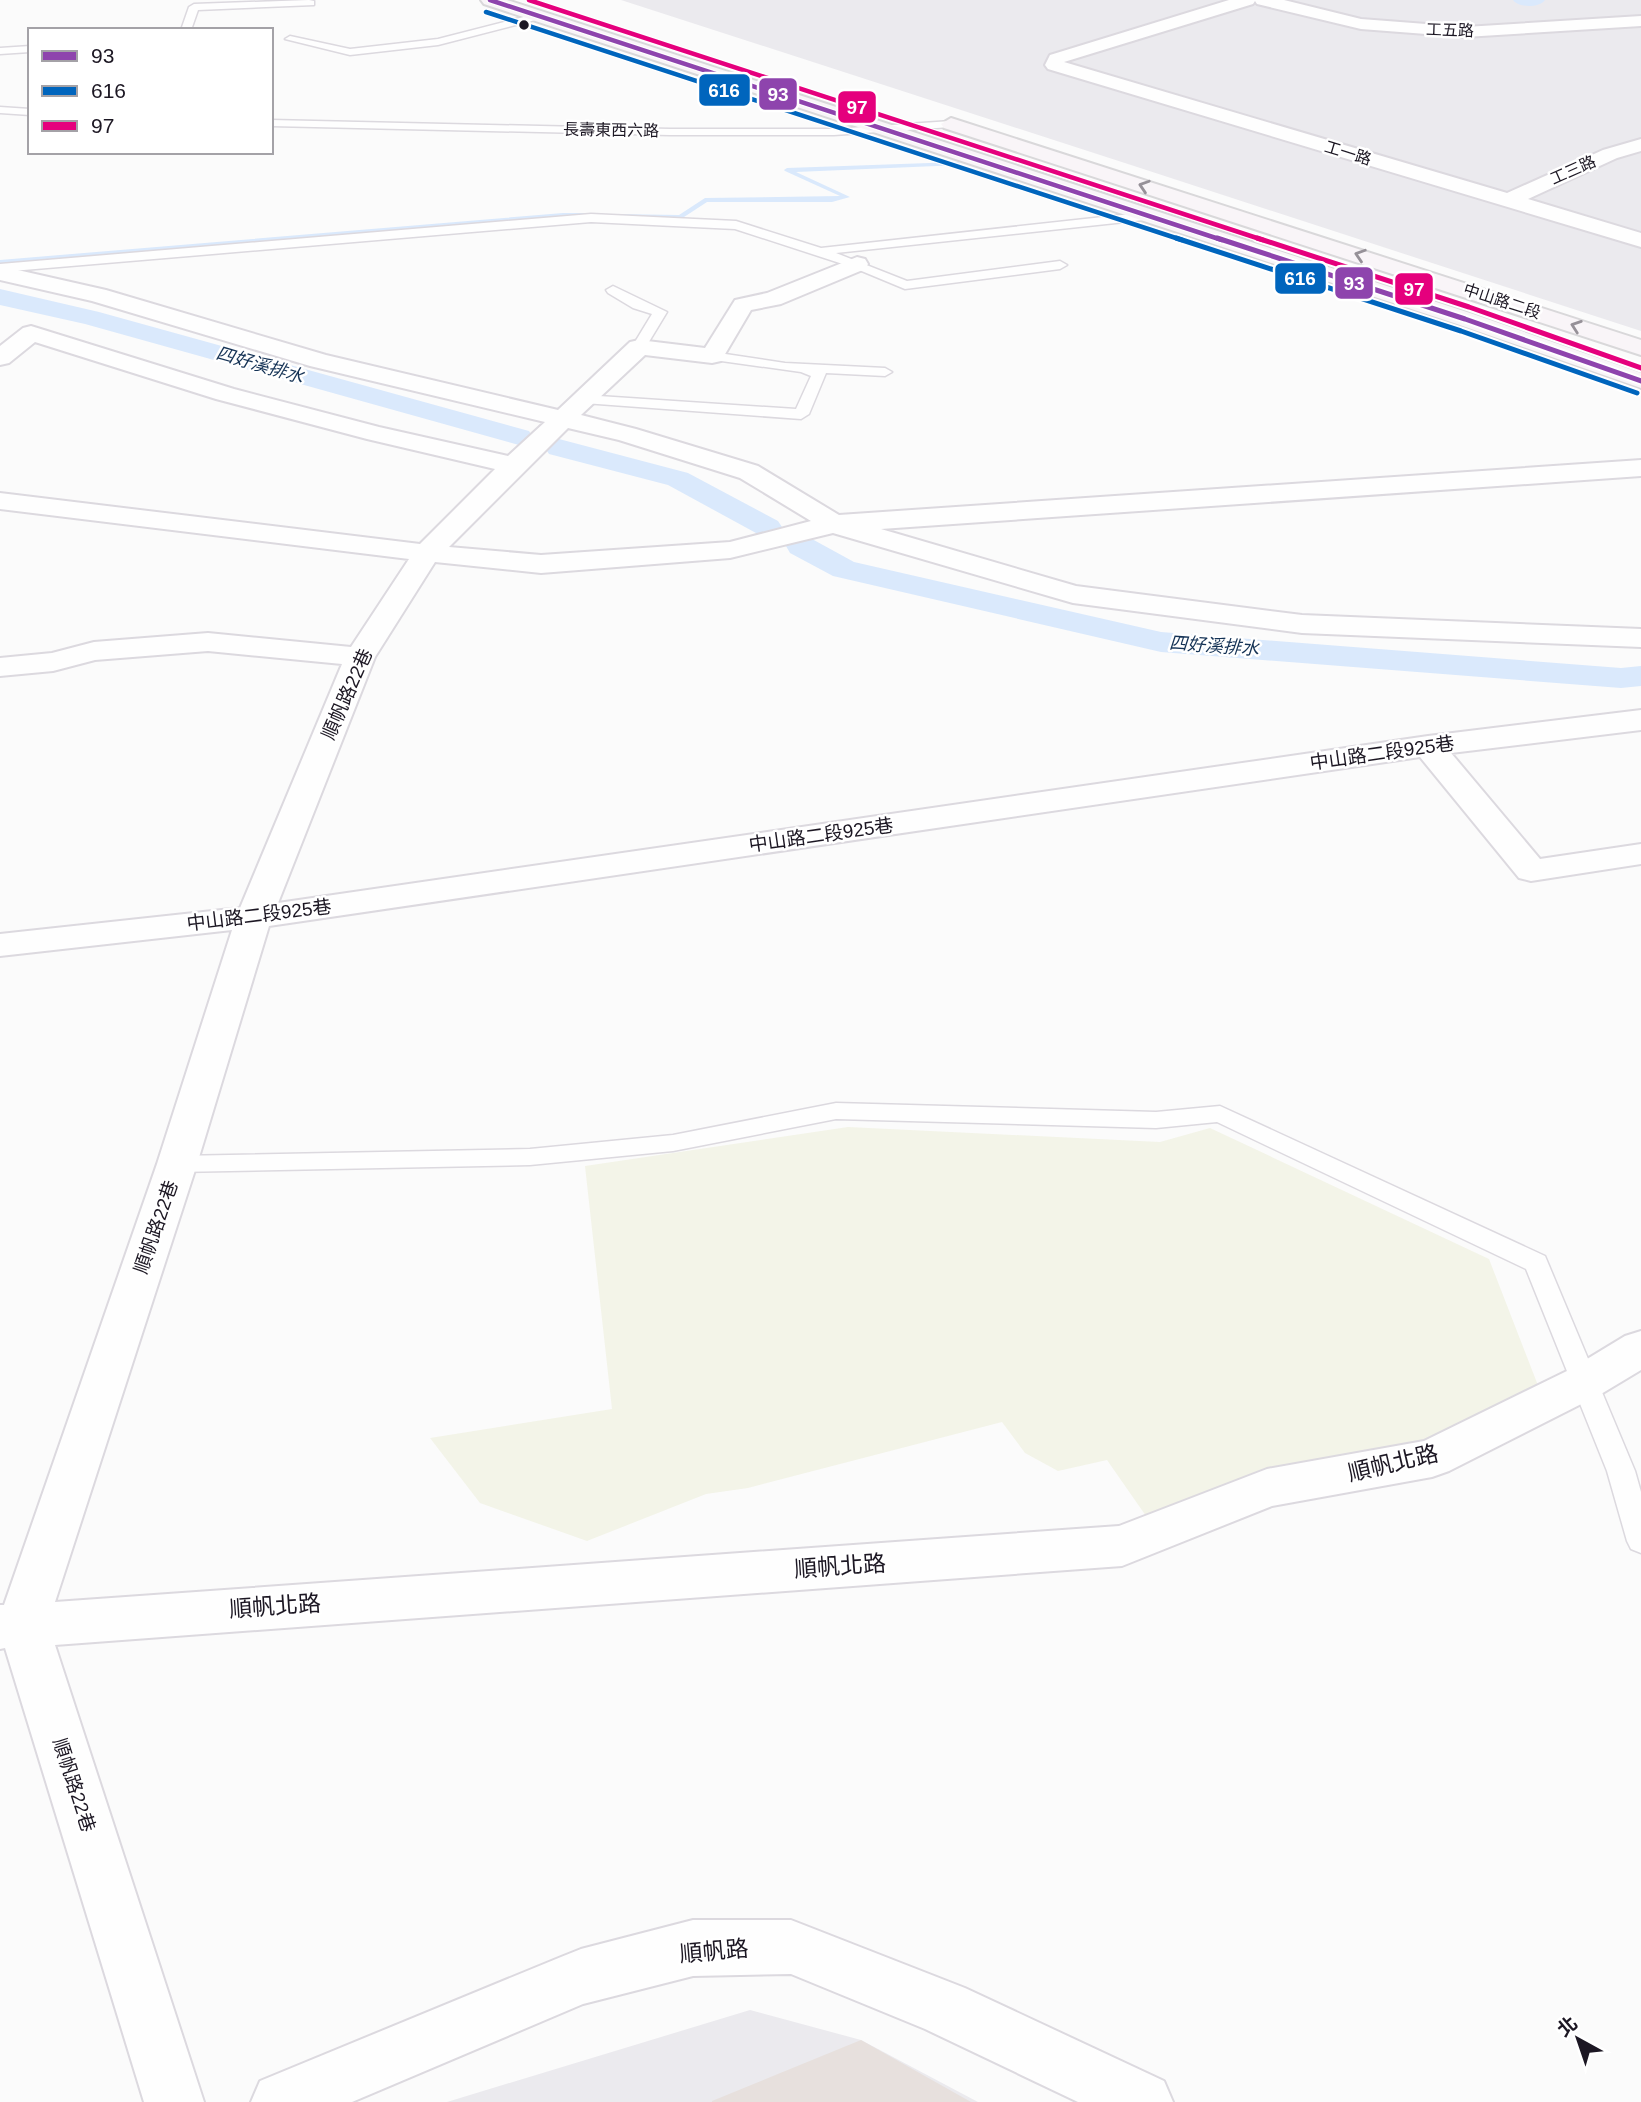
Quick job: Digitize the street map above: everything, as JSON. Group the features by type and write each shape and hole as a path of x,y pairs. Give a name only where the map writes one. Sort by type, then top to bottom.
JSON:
{"main road":[{"name":"中山路二段","path":"490,0 1465,319 1641,381"},
{"name":"中山路二段","path":"562,0 1641,348"},
{"path":"1076,193 1117,177"}],"street":[{"name":"工一路","path":"1247,0 1056,60 1054,65 1641,240"},
{"name":"工五路","path":"1262,0 1361,24 1465,32 1641,21"},
{"name":"工三路","path":"1507,201 1610,154 1641,145"},
{"path":"639,347 712,356 743,305 773,299 857,264"},
{"path":"0,271 98,295 319,361 574,410 627,434 748,472 834,524 1073,594 1302,624 1641,638"},
{"path":"0,358 31,332 225,394 376,434 514,465"},
{"name":"順帆路22巷","path":"174,2102 11,1626 177,1164 254,917 360,657 428,553 514,465 639,347"},
{"path":"0,501 428,553 541,564 730,550 834,524 1641,468"},
{"path":"0,667 53,662 94,651 208,642 360,657"},
{"name":"中山路二段925巷","path":"0,946 254,917 1428,746 1641,720"},
{"path":"1428,746 1531,871 1641,854"},
{"name":"順帆北路","path":"11,1626 1122,1546 1268,1488 1432,1458 1585,1382 1641,1348"},
{"name":"順帆路","path":"281,2102 582,1977 693,1948 791,1947 944,2008 1143,2102"}],"lane":[{"path":"187,28 194,7 310,3"},
{"path":"290,39 350,52 438,42 539,16"},
{"path":"0,51 28,49"},
{"path":"0,110 28,112"},
{"name":"長壽東西六路","path":"273,123 670,132 834,132 951,124"},
{"path":"816,251 1149,216"},
{"path":"0,271 591,218 736,225 857,264 905,285 1060,265"},
{"path":"613,290 638,305 660,312 639,347"},
{"path":"712,356 803,368 885,372"},
{"path":"574,410 801,414 818,374 803,368"},
{"path":"177,1164 530,1157 673,1143 836,1111 1156,1120 1220,1114 1536,1263 1585,1382 1631,1471 1641,1541"}],"shaded area":[{"path":"621,0 1641,0 1641,331 1131,165"},
{"path":"848,1127 1160,1142 1210,1128 1489,1259 1539,1388 1423,1444 1146,1516 1107,1460 1058,1471 1025,1453 1002,1422 748,1488 706,1494 587,1541 480,1503 430,1438 612,1409 585,1166"},
{"path":"750,2010 861,2040 978,2102 447,2102"}],"building":[{"path":"861,2040 971,2102 712,2102 712,2101"}],"waterway":[{"path":"1522,0 1536,0"},
{"path":"614,216 681,217 705,200 832,200 847,197 787,170 958,164"},
{"path":"0,262 563,215 592,215"},
{"name":"四好溪排水","path":"0,297 90,317 519,437"},
{"name":"四好溪排水","path":"559,448 678,479 767,527"},
{"name":"四好溪排水","path":"801,546 844,569 1161,642 1621,678 1641,676"}],"transit line":[{"name":"93","path":"490,0 1465,319 1641,381"},
{"name":"97","path":"529,0 1469,307 1641,368"},
{"name":"616","path":"486,12 1461,331 1637,393"}]}
